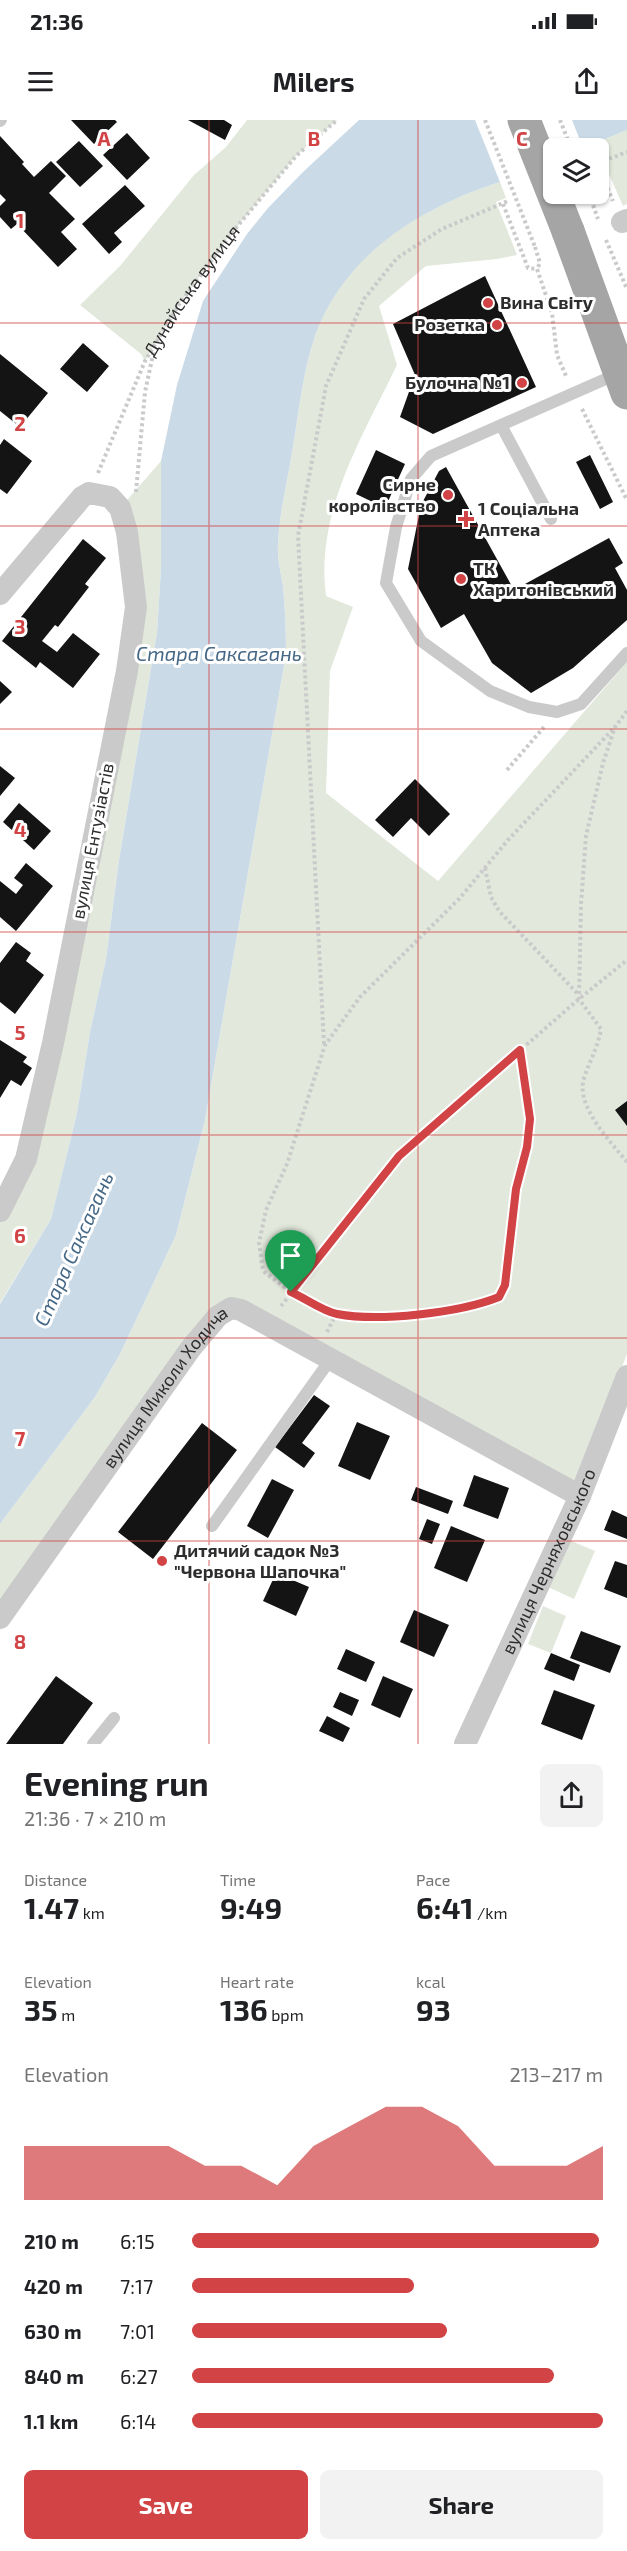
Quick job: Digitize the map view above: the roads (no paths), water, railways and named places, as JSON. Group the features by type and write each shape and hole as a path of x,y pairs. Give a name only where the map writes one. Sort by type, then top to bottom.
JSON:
{"main road":[{"path":"524,120 624,378"}],"street":[{"name":"вулиця Ентузіастів","path":"0,594 86,495 110,497 120,508 127,532 136,607 127,671 53,1043 26,1159 0,1211"},
{"name":"вулиця Миколи Ходича","path":"0,1618 191,1348 218,1316 231,1308 268,1325 580,1496"},
{"name":"вулиця Черняховського","path":"465,1744 580,1496 627,1376"}],"lane":[{"path":"624,378 501,425 430,456 411,479 396,527 386,583 421,641 490,691 529,707 557,712 581,704 627,653"},
{"path":"501,425 551,519"},
{"path":"212,1526 330,1360"},
{"path":"93,1744 114,1718"}],"water":[{"name":"Стара Саксагань","path":"359,120 475,120 500,182 442,205 389,238 345,281 328,307 315,336 307,363 279,533 278,555 284,595 286,654 205,1120 176,1235 120,1354 95,1397 0,1524 0,1304 51,1219 77,1113 90,1032 106,959 119,860 157,633 161,568 161,461 177,385 203,301 247,234 268,208 303,172"},
{"path":"572,120 627,120 627,130 607,138 579,138"}],"place":[{"name":"Вина Світу","path":"488,303"},
{"name":"Розетка","path":"497,325"},
{"name":"Булочна №1","path":"522,383"},
{"name":"Сирне королівство","path":"448,495"},
{"name":"1 Соціальна Аптека","path":"466,519"},
{"name":"ТК Харитонівський","path":"461,579"},
{"name":"Дитячий садок №3 \"Червона Шапочка\"","path":"162,1561"}]}
